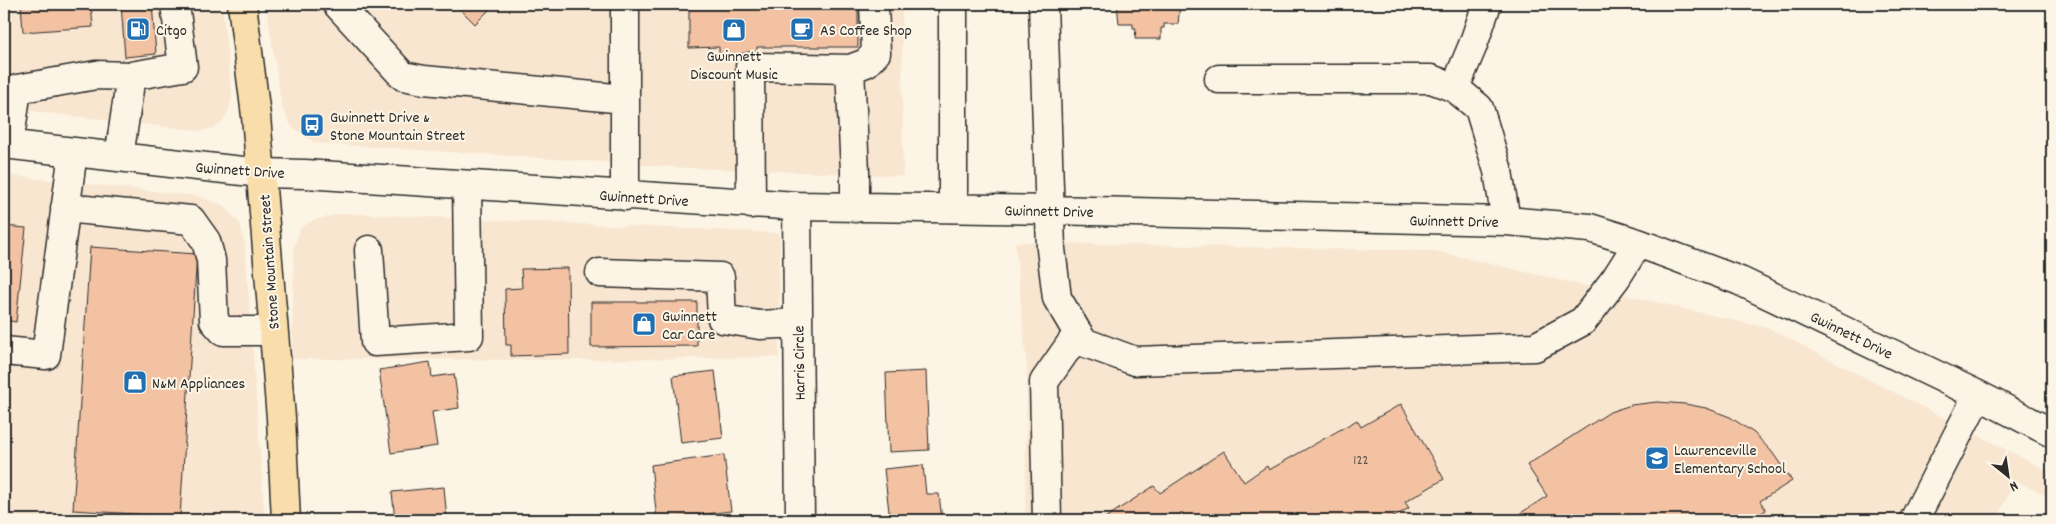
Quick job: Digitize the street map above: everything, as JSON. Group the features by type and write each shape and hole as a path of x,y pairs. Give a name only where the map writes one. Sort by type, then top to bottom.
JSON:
{"main road":[{"name":"Stone Mountain Street","path":"242,4 261,173 281,418 286,520"}],"street":[{"path":"6,145 17,89 96,75 131,76 183,67 175,4"},
{"path":"337,4 403,76 424,80 625,99"},
{"path":"625,4 625,196"},
{"path":"751,204 750,67 850,69 866,63 876,53 874,4"},
{"path":"953,4 953,208"},
{"path":"1043,4 1051,249 1057,298 1083,342 1136,361 1535,347 1583,322 1616,278 1638,243"},
{"path":"1455,88 1473,45 1487,4"},
{"path":"850,69 855,208"},
{"path":"119,157 131,76"},
{"path":"1219,79 1431,79 1455,88 1479,108 1498,171 1506,221"},
{"name":"Gwinnett Drive","path":"6,145 261,173 305,174 751,204 855,208 953,208 1506,221 1590,228 1638,243 1740,281 1978,394 2052,433"},
{"path":"4,351 46,355 72,152"},
{"path":"369,250 375,342 469,336 467,185"},
{"name":"Harris Circle","path":"797,206 800,520"},
{"path":"65,208 191,220 206,241 212,260 214,321 224,331 273,331"},
{"path":"600,273 720,277 722,319 760,325 798,323"},
{"path":"1048,520 1044,382 1078,333"},
{"path":"1914,520 1978,394"}],"shaded area":[{"path":"4,4 222,4 232,96 229,111 222,122 213,128 202,131 4,108"},
{"path":"266,4 902,4 903,176 688,168 315,143 292,127 282,109"},
{"path":"4,175 198,196 223,205 240,223 245,245 265,520 4,520"},
{"path":"344,213 780,233 779,357 578,360 292,359 294,247 300,228 313,220"},
{"path":"1015,242 1435,251 1768,328 2052,473 2052,498 2015,481 1996,520 1025,520 1027,370"}],"building":[{"path":"21,4 91,4 93,27 23,32"},
{"name":"Citgo","path":"121,4 152,4 156,54 125,57"},
{"path":"414,4 439,4 439,7 414,9"},
{"path":"455,4 495,4 475,24"},
{"path":"689,4 858,4 858,47 757,47 757,53 719,54 719,47 689,48"},
{"path":"1117,4 1180,4 1178,24 1164,24 1164,28 1161,28 1161,39 1135,39 1136,28 1133,28 1133,24 1119,24"},
{"path":"4,226 26,228 16,322 4,320"},
{"name":"N&M Appliances","path":"90,247 197,254 180,517 73,510"},
{"path":"568,268 569,354 511,356 511,345 506,345 505,289 522,288 521,269"},
{"name":"Gwinnett Car Care","path":"591,302 697,302 697,346 591,347"},
{"path":"430,362 432,377 454,374 459,408 432,412 437,446 391,453 379,370"},
{"path":"715,371 723,438 681,443 673,376"},
{"path":"926,371 929,450 889,452 886,373"},
{"name":"Lawrenceville Elementary School","path":"1657,402 1706,408 1730,417 1754,433 1772,452 1792,481 1760,501 1766,510 1751,520 1510,520 1547,496 1527,465 1610,412 1631,405"},
{"path":"1401,404 1444,479 1405,502 1409,508 1389,520 1102,520 1154,486 1160,493 1224,451 1244,482 1267,466 1269,470 1357,420 1361,427"},
{"path":"724,455 731,511 657,520 651,465"},
{"path":"923,465 926,494 939,494 942,520 890,520 884,469"},
{"path":"444,487 447,520 395,520 392,492"}],"place":[{"name":"Citgo","path":"138,29"},
{"name":"AS Coffee Shop","path":"802,29"},
{"name":"Gwinnett Discount Music","path":"734,30"},
{"name":"Gwinnett Drive & Stone Mountain Street","path":"312,125"},
{"name":"Gwinnett Car Care","path":"644,324"},
{"name":"N&M Appliances","path":"135,382"},
{"name":"Lawrenceville Elementary School","path":"1657,458"}]}
